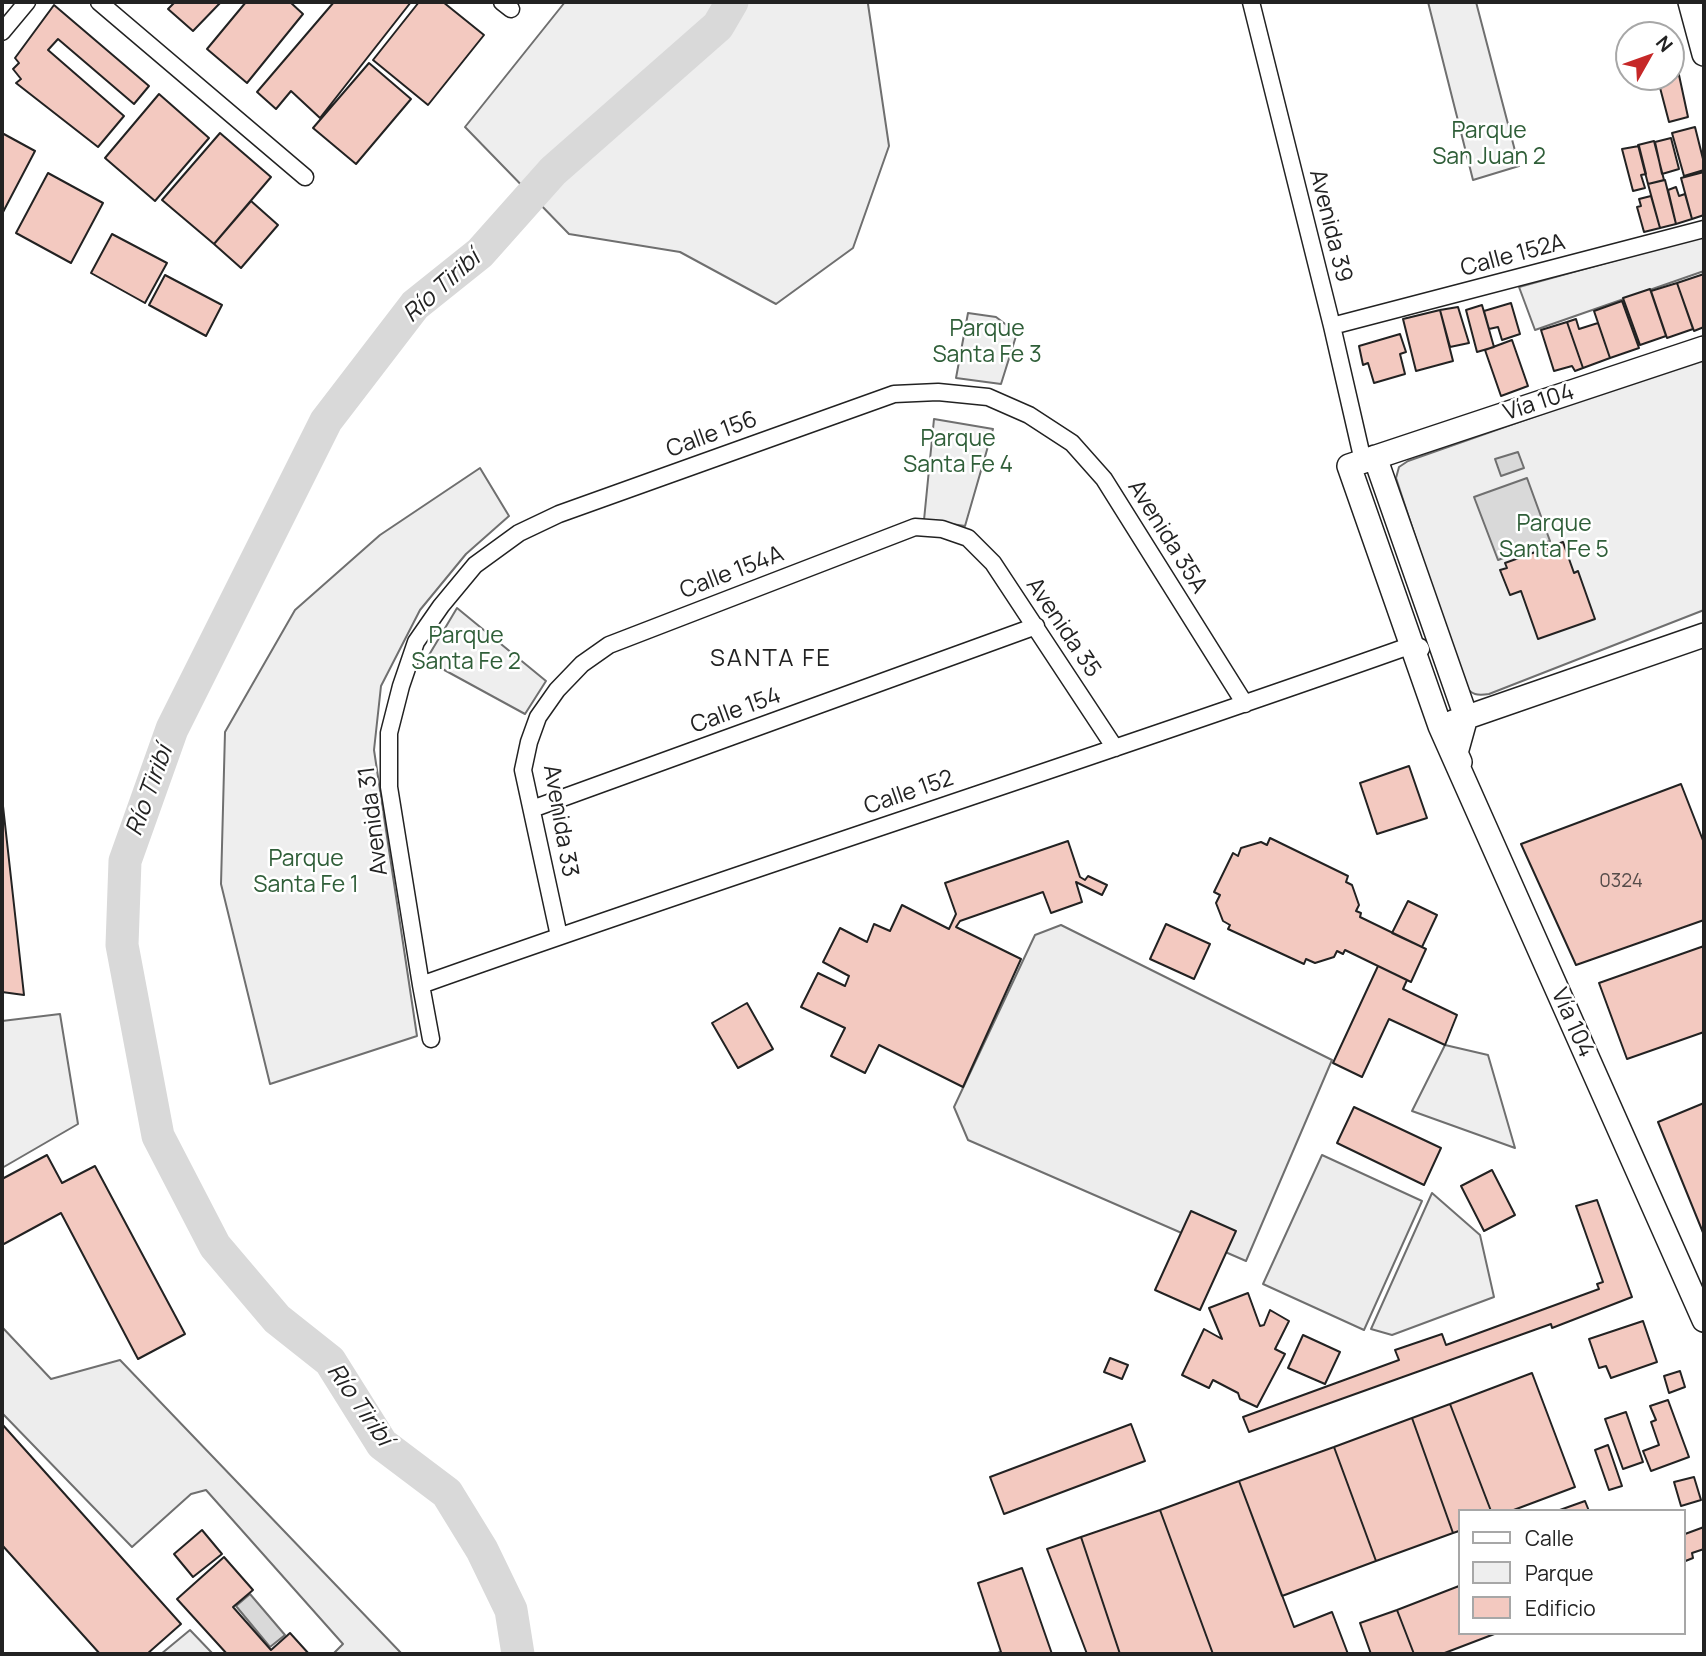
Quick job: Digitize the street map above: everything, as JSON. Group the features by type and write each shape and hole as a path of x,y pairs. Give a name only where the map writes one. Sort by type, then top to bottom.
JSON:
{"main road":[{"path":"1690,2 1704,54"},
{"name":"Vía 104","path":"1704,348 1349,466 1412,645 1451,722 1704,1320"},
{"name":"Vía 104","path":"1369,459 1451,722 1456,753 1704,1292"},
{"path":"1451,722 1704,635"}],"street":[{"path":"2,32 27,2"},
{"path":"99,2 305,177"},
{"name":"Avenida 39","path":"1251,2 1332,326 1369,459"},
{"name":"Calle 152A","path":"1332,326 1704,229"},
{"name":"Calle 156","path":"441,606 475,565 520,533 558,514 894,394 938,392 988,397 1029,415"},
{"name":"Avenida 35A","path":"1029,415 1072,443 1104,479 1245,704"},
{"name":"Calle 154A","path":"538,717 557,690 582,664 608,645 915,527 942,529 968,538"},
{"name":"Avenida 35","path":"968,538 993,563 1115,748"},
{"name":"Avenida 31","path":"431,1039 389,787 389,733 416,642 441,606"},
{"name":"Calle 154","path":"532,809 1036,626"},
{"name":"Calle 152","path":"421,985 1412,645"},
{"name":"Avenida 33","path":"538,717 523,770 559,936"}],"green space":[{"path":"565,2 869,2 889,146 853,248 776,304 680,252 569,234 465,127"},
{"name":"Parque San Juan 2","path":"1428,2 1476,2 1519,166 1473,180"},
{"path":"1704,236 1704,271 1535,330 1519,287"},
{"name":"Parque Santa Fe 3","path":"968,313 996,317 1017,333 1001,384 956,378"},
{"name":"Parque Santa Fe 5","path":"1704,357 1704,610 1489,694 1472,693 1464,685 1396,478 1399,467 1408,461"},
{"name":"Parque Santa Fe 4","path":"934,419 993,429 965,526 924,520"},
{"name":"Parque Santa Fe 1","path":"480,468 509,516 466,554 420,610 381,686 374,750 417,1036 270,1084 221,884 225,732 295,610 380,535"},
{"name":"Parque Santa Fe 2","path":"457,608 546,681 525,714 426,660"},
{"path":"60,1014 78,1124 2,1168 2,1021"},
{"path":"1445,1045 1488,1055 1515,1148 1412,1111"},
{"path":"1432,1193 1480,1235 1494,1297 1392,1335 1371,1329"}],"shaded area":[{"path":"1518,452 1524,468 1501,476 1495,459"},
{"path":"1527,478 1550,541 1498,560 1474,497"},
{"path":"1061,925 1332,1060 1246,1261 968,1140 954,1107 1035,935"},
{"path":"1322,1155 1422,1201 1364,1330 1263,1284"},
{"path":"2,1327 51,1379 120,1360 402,1654 333,1654 343,1644 206,1490 191,1494 132,1547 2,1413"},
{"path":"250,1594 285,1635 270,1647 236,1606"},
{"path":"190,1630 213,1654 161,1654"}],"building":[{"path":"175,2 221,2 193,31 168,9"},
{"path":"246,2 290,2 303,14 247,83 207,49"},
{"path":"334,2 411,2 320,118 291,91 276,109 257,92"},
{"path":"419,2 443,2 484,35 428,105 373,60"},
{"path":"54,5 149,86 134,104 58,39 48,50 124,116 98,147 16,83 21,79 13,69 19,63 15,58"},
{"path":"369,63 411,99 356,164 313,128"},
{"path":"1661,91 1682,91 1688,117 1669,122"},
{"path":"159,94 209,138 155,201 105,158"},
{"path":"1695,127 1704,170 1684,176 1672,133"},
{"path":"2,133 35,151 2,214"},
{"path":"220,133 271,177 214,244 162,200"},
{"path":"1671,138 1679,169 1662,174 1655,142"},
{"path":"1654,141 1664,180 1648,184 1638,145"},
{"path":"1639,146 1646,174 1641,175 1645,188 1633,191 1622,149"},
{"path":"1704,172 1704,215 1692,219 1681,178"},
{"path":"48,173 103,203 71,263 16,233"},
{"path":"1665,180 1676,224 1660,228 1648,184"},
{"path":"1676,187 1679,196 1685,194 1692,219 1676,224 1668,190"},
{"path":"1651,196 1660,228 1644,232 1637,207 1641,206 1639,199"},
{"path":"251,201 278,225 241,268 214,244"},
{"path":"112,234 167,263 145,303 91,273"},
{"path":"1704,274 1704,327 1694,331 1677,283"},
{"path":"165,275 222,305 206,336 149,305"},
{"path":"1677,283 1693,329 1667,338 1651,291"},
{"path":"1650,289 1666,336 1640,345 1623,298"},
{"path":"1622,301 1639,348 1610,358 1594,311"},
{"path":"1511,303 1520,334 1502,340 1498,327 1489,329 1484,311"},
{"path":"1482,305 1494,347 1477,352 1466,310"},
{"path":"1458,307 1469,343 1450,347 1440,310"},
{"path":"1440,310 1453,361 1416,371 1403,319"},
{"path":"1576,319 1579,329 1598,323 1610,358 1583,368 1567,322"},
{"path":"1567,322 1583,368 1575,371 1572,366 1554,371 1541,330"},
{"path":"1400,334 1406,352 1400,354 1405,374 1374,383 1368,363 1363,365 1359,346"},
{"path":"1512,340 1528,386 1501,396 1485,350"},
{"path":"1563,542 1574,573 1578,571 1595,619 1538,639 1521,591 1510,595 1500,570 1507,568 1505,563"},
{"path":"1409,766 1427,818 1377,834 1360,783"},
{"path":"1681,784 1704,843 1704,920 1576,965 1521,844"},
{"path":"2,797 24,995 2,992"},
{"path":"1270,838 1348,876 1346,882 1352,885 1359,905 1356,911 1361,913 1360,917 1426,949 1411,982 1345,950 1343,954 1337,951 1334,957 1315,963 1306,959 1304,964 1228,929 1230,925 1223,921 1216,903 1220,895 1214,892 1233,853 1238,856 1241,848 1261,842 1267,845"},
{"path":"1068,841 1080,877 1085,880 1088,876 1107,885 1102,895 1076,882 1082,902 1051,913 1043,892 960,921 956,927 1021,959 963,1087 879,1045 865,1073 831,1056 845,1028 801,1007 818,973 845,986 849,976 823,962 840,928 867,942 874,924 890,931 902,905 949,929 956,914 945,883"},
{"path":"1408,901 1437,915 1422,947 1392,933"},
{"path":"1166,924 1210,944 1194,979 1150,959"},
{"path":"1704,946 1704,1032 1627,1059 1599,983"},
{"path":"1378,966 1407,980 1403,989 1457,1015 1445,1045 1389,1019 1362,1077 1333,1063"},
{"path":"747,1003 773,1049 738,1068 712,1023"},
{"path":"1704,1103 1704,1235 1658,1122"},
{"path":"1354,1107 1441,1148 1424,1185 1337,1143"},
{"path":"47,1155 62,1183 95,1166 185,1334 138,1359 61,1213 2,1245 2,1179"},
{"path":"1492,1170 1515,1215 1484,1231 1461,1186"},
{"path":"1597,1200 1632,1297 1552,1328 1551,1324 1249,1432 1243,1417 1399,1360 1395,1350 1442,1334 1446,1345 1599,1289 1597,1284 1603,1282 1576,1206"},
{"path":"1191,1211 1236,1231 1200,1310 1155,1290"},
{"path":"1248,1293 1260,1326 1264,1325 1270,1310 1289,1321 1275,1349 1285,1354 1257,1407 1213,1380 1209,1388 1182,1375 1204,1329 1222,1339 1209,1308"},
{"path":"1643,1321 1657,1362 1611,1378 1606,1366 1599,1368 1589,1339"},
{"path":"1303,1335 1340,1352 1325,1384 1288,1368"},
{"path":"1110,1358 1128,1365 1122,1379 1104,1372"},
{"path":"1680,1371 1685,1387 1669,1393 1664,1376"},
{"path":"1532,1373 1575,1487 1516,1509 1490,1509 1450,1404"},
{"path":"1668,1400 1689,1457 1651,1471 1643,1451 1659,1445 1651,1422 1656,1420 1650,1406"},
{"path":"1450,1404 1490,1509 1458,1509 1458,1531 1453,1533 1412,1418"},
{"path":"1626,1412 1643,1462 1623,1469 1605,1419"},
{"path":"1412,1418 1453,1533 1376,1561 1334,1447"},
{"path":"2,1424 181,1624 147,1654 100,1654 2,1545"},
{"path":"1131,1424 1145,1461 1004,1514 990,1477"},
{"path":"1608,1445 1622,1486 1609,1490 1595,1450"},
{"path":"1334,1447 1376,1561 1282,1596 1239,1481"},
{"path":"1694,1477 1701,1500 1681,1506 1674,1482"},
{"path":"1239,1481 1294,1627 1332,1612 1348,1654 1213,1654 1160,1510"},
{"path":"1585,1501 1588,1509 1563,1509"},
{"path":"1160,1510 1213,1654 1120,1654 1081,1537"},
{"path":"1704,1527 1704,1549 1692,1553 1693,1558 1685,1561 1685,1534"},
{"path":"202,1530 222,1554 193,1577 174,1554"},
{"path":"1081,1537 1120,1654 1087,1654 1047,1549"},
{"path":"224,1557 253,1590 233,1607 271,1650 290,1633 309,1654 227,1654 177,1599"},
{"path":"1022,1568 1052,1654 994,1654 1001,1652 978,1583"},
{"path":"1458,1586 1458,1635 1492,1635 1442,1654 1414,1654 1397,1610"},
{"path":"1397,1610 1414,1654 1371,1654 1360,1623"}],"waterway":[{"name":"Río Tiribí","path":"518,1654 511,1610 482,1550 447,1493 382,1444 330,1361 277,1319 215,1246 158,1136 122,945 125,861 172,729 326,421 415,305 480,253 553,171 718,26 732,2"}],"district":[{"name":"SANTA FE","path":"771,659"}]}
